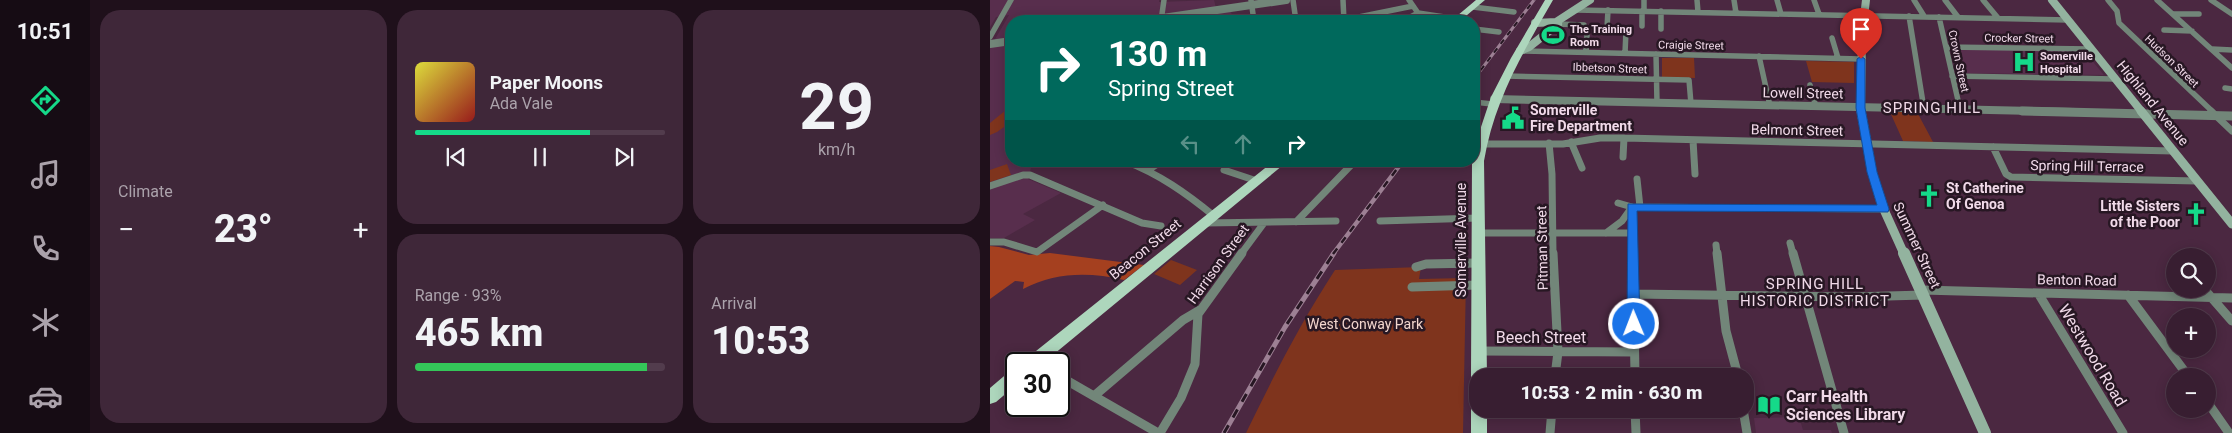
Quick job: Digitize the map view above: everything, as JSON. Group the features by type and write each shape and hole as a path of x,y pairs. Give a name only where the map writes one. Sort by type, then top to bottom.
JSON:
{"main road":[{"path":"1463,15 1482,0"},
{"name":"Somerville Avenue","path":"1480,144 1493,101 1549,0"},
{"path":"1520,51 1529,47 1564,18 1590,0"},
{"name":"Summer Street","path":"1866,0 1861,59 1860,108 1872,172 1884,209 1985,433"},
{"name":"Highland Avenue","path":"2052,0 2232,224"},
{"path":"1534,25 1551,23 1564,18"},
{"path":"1534,25 1548,28 1558,24"},
{"name":"Beacon Street","path":"1048,352 1274,167"},
{"name":"Somerville Avenue","path":"1478,167 1478,368"},
{"path":"990,397 1005,385"},
{"path":"1479,418 1479,433"}],"street":[{"path":"990,37 1011,0"},
{"path":"1162,15 1164,0"},
{"path":"1186,15 1252,2 1286,0"},
{"path":"1293,0 1295,15"},
{"path":"1343,0 1344,15"},
{"path":"1409,0 1418,13"},
{"path":"1642,26 1644,0"},
{"path":"1697,0 1698,12"},
{"path":"1734,0 1736,13"},
{"path":"1777,0 1781,14"},
{"path":"1814,0 1819,14"},
{"path":"1914,0 1924,16"},
{"path":"1945,0 1958,17"},
{"path":"1983,0 1998,18"},
{"name":"Hudson Street","path":"2108,0 2117,11 2120,23 2214,116 2232,131"},
{"path":"2157,0 2232,68"},
{"path":"2211,0 2232,14"},
{"path":"1252,2 1253,15"},
{"path":"1369,15 1413,6"},
{"path":"1473,7 1514,12"},
{"path":"1576,10 2068,20"},
{"path":"1607,28 1608,10"},
{"path":"1661,11 1661,29"},
{"path":"1414,15 1418,13 1429,15"},
{"path":"2174,14 2199,14"},
{"path":"1909,16 1924,109"},
{"name":"Crown Street","path":"1940,17 1960,109"},
{"path":"1558,24 1584,25"},
{"path":"1480,30 1499,32"},
{"path":"2164,30 2192,31"},
{"path":"1625,53 1626,31"},
{"path":"1586,52 1587,35"},
{"path":"1832,38 1838,58"},
{"path":"990,44 1005,42"},
{"name":"Crocker Street","path":"1946,47 2091,49"},
{"path":"2212,49 2232,50"},
{"name":"Craigie Street","path":"1520,51 1861,59"},
{"path":"1656,54 1658,103"},
{"path":"1759,56 1770,106"},
{"name":"Ibbetson Street","path":"1506,76 1689,80 1691,104"},
{"path":"1952,76 2115,79"},
{"path":"1810,85 1816,107"},
{"path":"1480,102 1493,101"},
{"name":"Lowell Street","path":"1493,101 2232,116"},
{"path":"1623,157 1624,138"},
{"name":"Belmont Street","path":"1480,144 1549,143 1624,138 2173,151"},
{"path":"1693,140 1695,174"},
{"path":"1571,142 1582,168"},
{"name":"Pitman Street","path":"1549,143 1553,189 1552,232 1558,352 1556,368"},
{"name":"Spring Hill Terrace","path":"1994,147 2006,174 2011,177 2197,181"},
{"path":"1140,167 1190,195 1209,220 1264,223 1336,221"},
{"path":"1148,170 1153,167"},
{"path":"1296,222 1349,167"},
{"path":"1224,170 1257,181"},
{"path":"990,186 1030,174 1142,223 1161,226"},
{"path":"1635,368 1632,233 1636,207 1637,179"},
{"path":"1618,203 1636,207 1884,209"},
{"path":"990,242 1004,242 1037,252 1103,206"},
{"path":"1606,233 1636,207"},
{"path":"1380,221 1478,218"},
{"name":"Harrison Street","path":"1159,433 1181,398 1195,364 1197,348 1196,322 1200,310 1264,223"},
{"path":"1478,233 1632,233"},
{"path":"1790,243 1844,433"},
{"path":"1716,245 1728,346 1735,368"},
{"path":"1416,267 1426,264 1478,263"},
{"path":"1412,287 1478,285"},
{"name":"Benton Road","path":"1633,294 1804,297 1923,293 2038,293 2166,297"},
{"name":"Westwood Road","path":"2038,293 2123,433"},
{"path":"2128,296 2182,368"},
{"path":"2212,298 2232,321"},
{"name":"Benton Road","path":"2216,298 2232,298"},
{"path":"1094,396 1183,320 1200,310"},
{"name":"Beech Street","path":"1478,351 1634,352"},
{"path":"1070,382 1159,433"},
{"path":"2216,415 2229,433"},
{"path":"1550,433 1551,418"},
{"path":"1635,418 1636,433"},
{"path":"1744,418 1747,433"}],"shaded area":[{"path":"990,0 1159,0 1159,2 1214,0 1217,12 1231,11 1232,15 1204,15 1204,10 1181,15 1005,15 996,17 990,27"},
{"path":"1005,22 1005,40 994,41"},
{"path":"1005,44 1005,167 1034,167 1031,168 1028,179 1061,193 1023,214 1035,220 1004,238 990,238 990,46"},
{"name":"Somerville Hospital","path":"1951,49 2084,51 2104,75 1957,73"},
{"path":"990,246 1029,255 1050,253 1144,265 1124,280 1111,277 1073,275 1048,279 1023,289 1024,282 1015,281 990,299"},
{"path":"1799,417 1803,430 1831,430 1832,433 1756,433 1754,418"}],"green space":[{"path":"1662,58 1694,58 1695,78 1662,77"},
{"path":"1806,61 1854,62 1854,83 1812,82"},
{"path":"1005,111 1005,126 990,135 990,123"},
{"path":"1890,112 1917,112 1933,142 1903,141"},
{"path":"1005,165 1005,167 1008,167 1011,175 990,182 990,170"},
{"path":"1171,260 1197,270 1180,285 1154,274"},
{"name":"West Conway Park","path":"1421,267 1419,279 1466,278 1463,433 1246,433 1288,350 1335,270"}],"railway":[{"path":"1480,71 1534,0"},
{"path":"1333,254 1398,167"},
{"path":"1224,433 1285,327 1334,253"}],"place":[{"name":"The Training Room","path":"1553,35"},
{"name":"Somerville Hospital","path":"2024,62"},
{"name":"Somerville Fire Department","path":"1513,118"},
{"name":"St Catherine Of Genoa","path":"1929,196"},
{"name":"Little Sisters of the Poor","path":"2196,214"},
{"name":"Carr Health Sciences Library","path":"1769,405"}],"district":[{"name":"SPRING HILL","path":"1932,108"},
{"name":"SPRING HILL HISTORIC DISTRICT","path":"1815,292"}],"route":[{"path":"1634,324 1632,207 1884,209 1872,172 1860,108 1861,59"}]}
